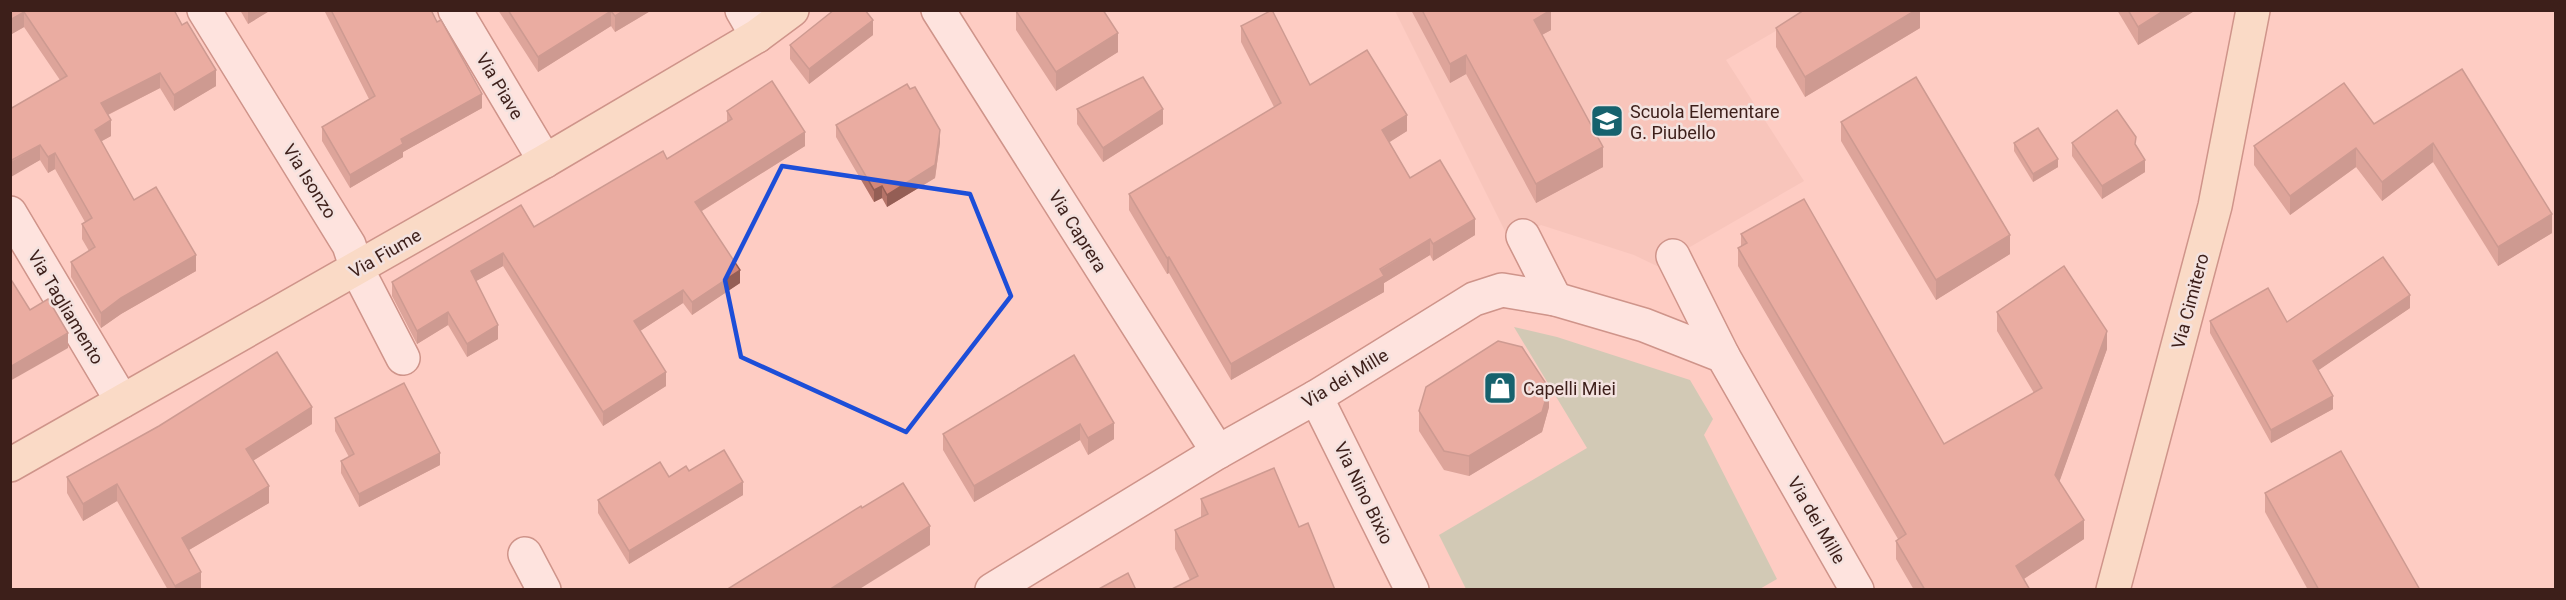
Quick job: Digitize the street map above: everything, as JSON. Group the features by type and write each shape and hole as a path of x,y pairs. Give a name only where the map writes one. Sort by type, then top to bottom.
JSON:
{"main road":[{"name":"Via Fiume","path":"10,465 545,161 749,23 792,10"},
{"name":"Via Cimitero","path":"2114,590 2215,206 2253,10"}],"street":[{"name":"Via Isonzo","path":"204,10 349,245 357,269 403,358"},
{"name":"Via Piave","path":"455,10 545,161"},
{"name":"Via Caprera","path":"938,10 1218,452"},
{"name":"Via Tagliamento","path":"10,213 122,402"},
{"path":"1523,236 1534,253 1555,299"},
{"name":"Via dei Mille","path":"1673,256 1723,356 1857,590"},
{"name":"Via dei Mille","path":"999,588 1218,452 1316,397 1474,299 1502,290 1555,299 1644,325 1723,356"},
{"name":"Via Nino Bixio","path":"1316,397 1412,590"},
{"path":"525,554 544,590"}],"highlighted area":[{"path":"782,166 970,194 1011,296 906,432 741,357 725,280"}],"shaded area":[{"name":"Scuola Elementare G. Piubello","path":"1395,11 1810,11 1726,60 1804,181 1657,266 1634,255 1541,225 1510,241"}],"green space":[{"path":"1514,327 1557,337 1690,380 1713,419 1704,435 1777,579 1758,590 1466,589 1439,535 1587,448"}],"building":[{"path":"10,10 174,10 182,25 187,22 216,70 174,95 160,73 101,103 111,120 95,130 134,200 156,187 196,255 121,298 101,313 71,262 95,247 82,224 92,218 55,153 48,157 40,145 10,161 10,109 67,76 24,12 10,20"},
{"path":"331,10 431,10 437,22 441,20 482,94 401,139 403,144 350,175 322,127 375,96"},
{"path":"508,10 625,10 615,16 611,11 538,57"},
{"path":"834,10 865,10 873,20 809,69 790,45"},
{"path":"1103,10 1118,33 1056,72 1016,11"},
{"path":"1272,10 1310,85 1367,50 1407,115 1382,130 1410,178 1440,160 1475,219 1433,244 1430,239 1380,269 1384,276 1231,364 1169,257 1167,258 1129,194 1281,103 1241,26"},
{"path":"1422,10 1551,10 1534,20 1603,147 1536,184 1466,55 1450,64"},
{"path":"1804,10 1916,10 1805,77 1776,28"},
{"path":"2128,10 2165,10 2138,27"},
{"path":"2462,69 2552,214 2498,247 2433,143 2382,182 2356,148 2290,196 2254,146 2344,83 2374,124"},
{"path":"1143,77 1163,109 1103,148 1077,109"},
{"path":"1916,77 2010,235 1936,280 1841,122"},
{"path":"772,81 805,132 695,202 740,270 692,302 683,290 634,321 666,372 603,412 503,253 471,271 498,325 467,344 448,312 417,331 392,282 521,205 534,227 663,151 667,159 732,119 727,111"},
{"path":"907,84 910,89 915,87 940,130 935,165 887,195 882,186 874,190 836,125"},
{"path":"2117,110 2136,137 2135,144 2145,160 2102,186 2072,143"},
{"path":"2038,128 2058,159 2033,174 2014,143"},
{"path":"1804,199 1944,444 2042,388 1997,312 2064,266 2107,331 2055,475 2084,520 2016,566 2030,590 1925,590 1896,541 1906,534 1738,248 1747,243 1741,234"},
{"path":"2383,257 2410,295 2313,361 2333,396 2271,430 2210,321 2268,288 2287,322"},
{"path":"10,278 30,310 48,299 68,333 10,367"},
{"path":"1498,341 1522,347 1549,388 1542,412 1469,456 1444,451 1419,411 1426,387"},
{"path":"277,352 312,407 246,449 269,486 182,538 201,572 175,586 117,484 83,504 67,477 159,426"},
{"path":"1074,355 1114,423 1088,438 1080,424 974,486 943,434"},
{"path":"404,383 440,453 359,494 341,461 354,454 335,418"},
{"path":"724,450 743,482 629,551 598,500 660,462 669,477 686,466 689,471"},
{"path":"2341,451 2420,590 2319,590 2265,493"},
{"path":"1274,468 1299,527 1308,523 1335,590 1170,590 1198,576 1175,530 1208,514 1201,499"},
{"path":"903,483 930,526 829,590 726,590 861,506 862,508"},
{"path":"1128,573 1136,590 1097,590"}],"place":[{"name":"Scuola Elementare G. Piubello","path":"1607,121"},
{"name":"Capelli Miei","path":"1500,388"}]}
